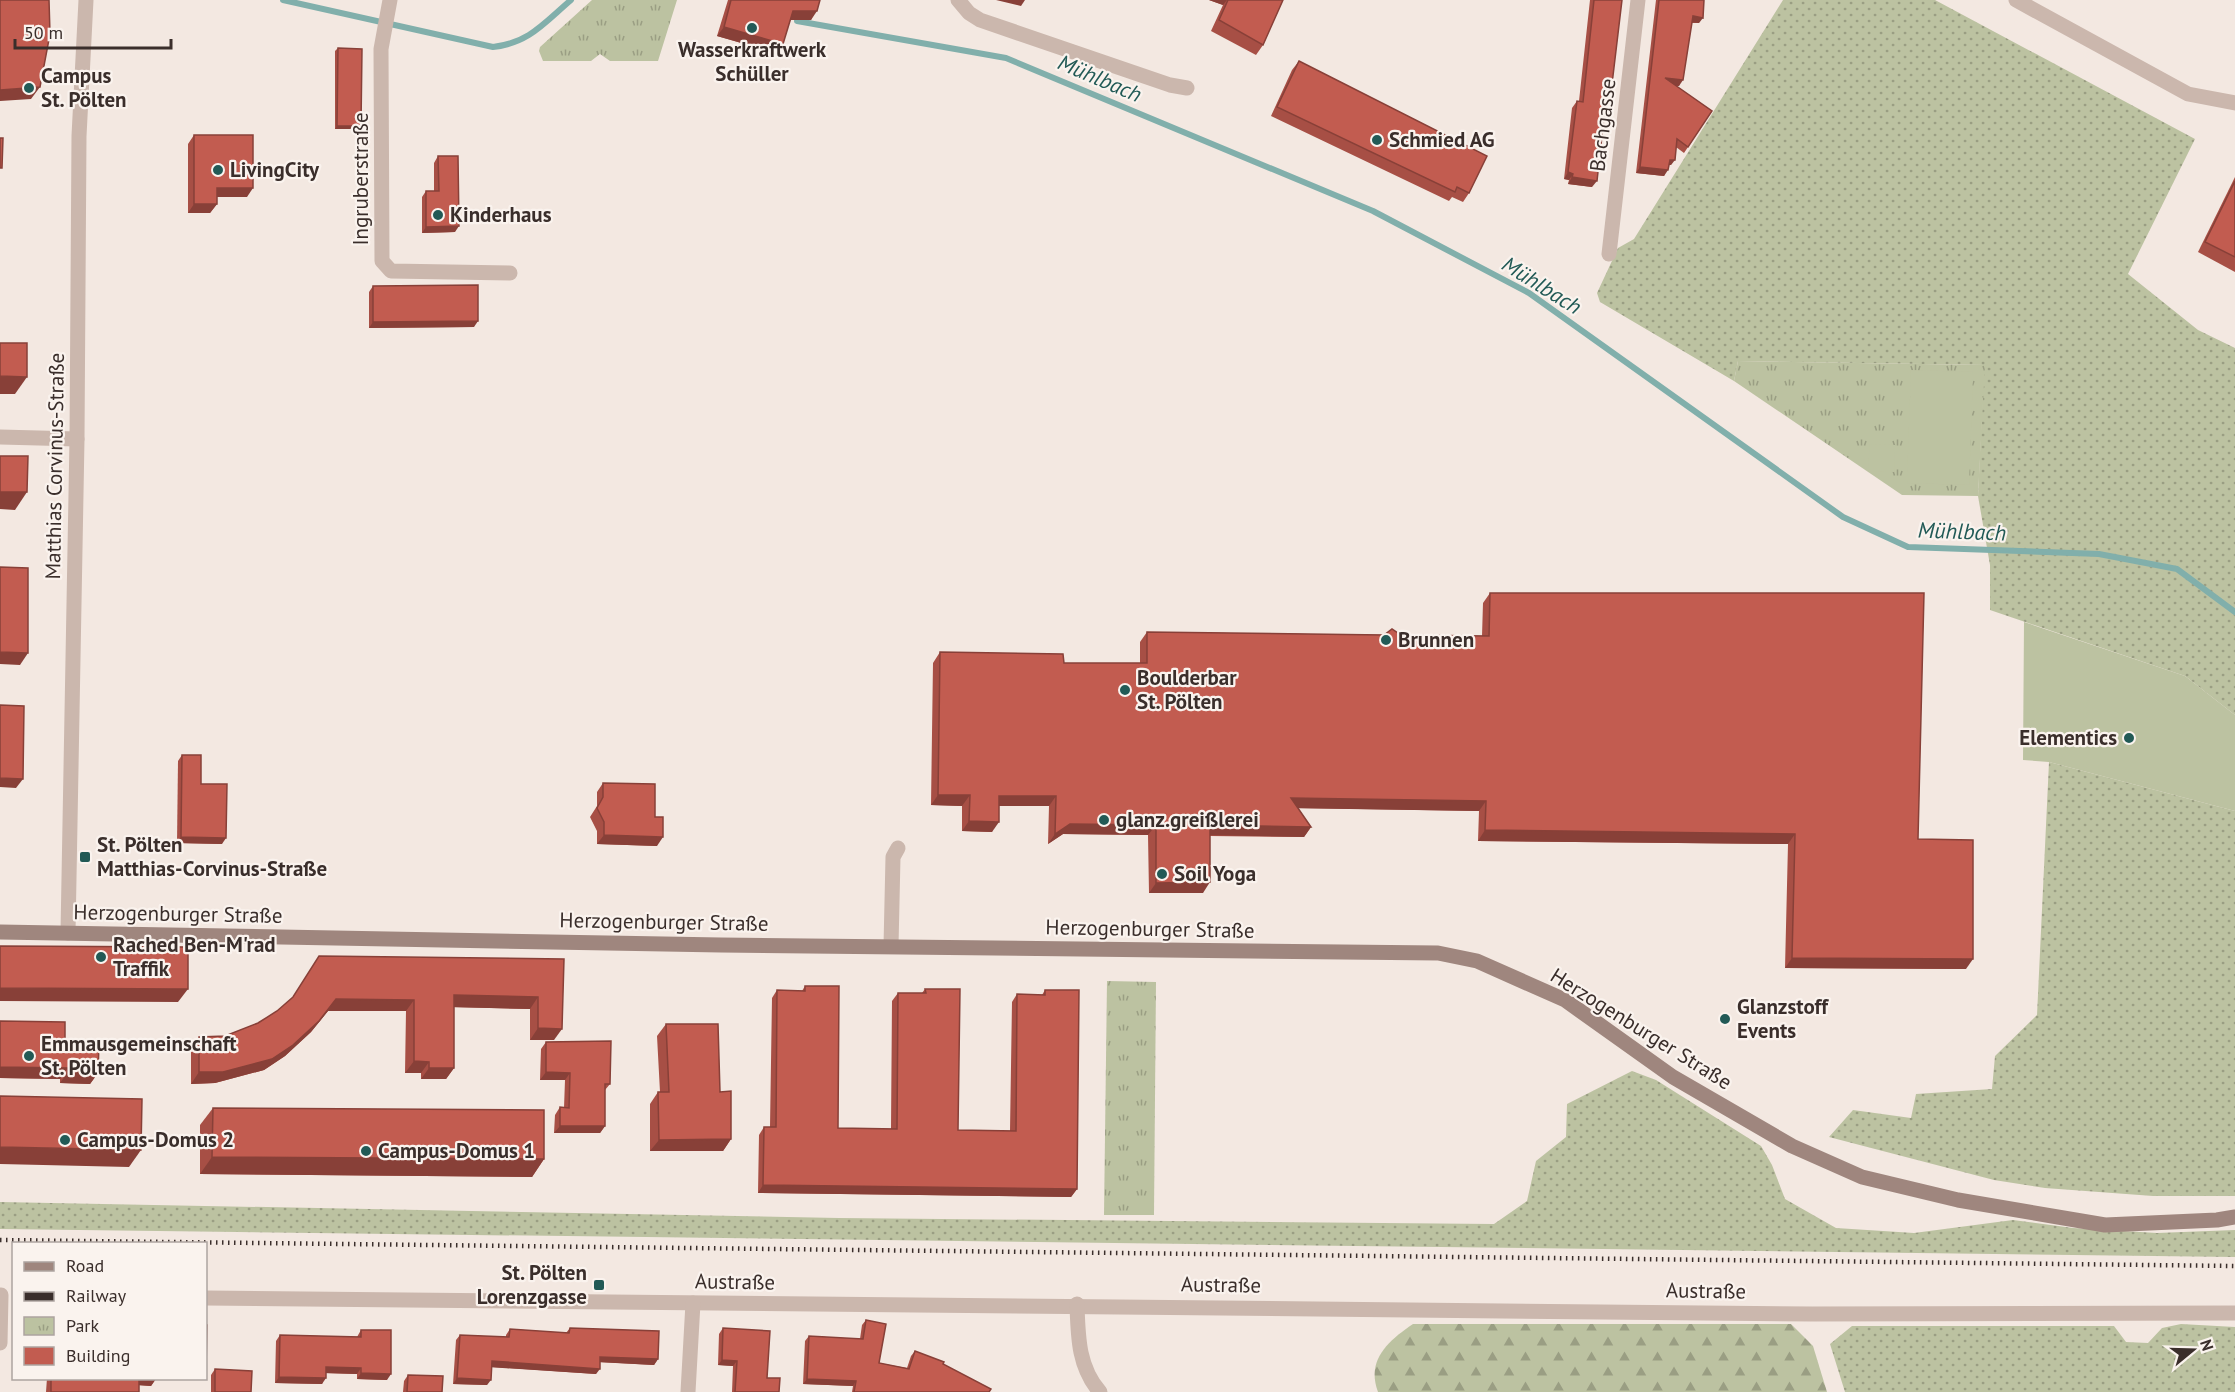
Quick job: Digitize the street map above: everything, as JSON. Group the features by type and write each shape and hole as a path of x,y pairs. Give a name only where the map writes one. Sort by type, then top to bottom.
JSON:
{"street":[{"name":"Matthias Corvinus-Straße","path":"68,933 80,136 86,0"},
{"name":"Ingruberstraße","path":"390,0 382,40 382,261 391,272 510,273"},
{"path":"958,0 969,13 980,20 1170,85 1187,88"},
{"name":"Bachgasse","path":"1609,254 1638,0"},
{"path":"2016,0 2188,94 2235,103"},
{"path":"0,437 77,439"},
{"path":"891,946 893,857 898,848"},
{"name":"Herzogenburger Straße","path":"0,932 1438,953 1466,957 1565,1000 1673,1077 1792,1146 1862,1177 1958,1200 2105,1225 2217,1220 2235,1217"},
{"path":"0,1343 5,1295"},
{"name":"Austraße","path":"207,1298 1077,1304 1812,1314 2235,1313"},
{"path":"688,1392 693,1303"},
{"path":"1077,1304 1079,1350 1093,1384 1100,1392"}],"green space":[{"path":"592,0 677,0 658,61 610,61 600,54 591,61 543,61 539,51 540,47"},
{"path":"1783,0 1935,0 2195,139 2128,274 2198,330 2235,348 2235,715 2185,676 1990,610 1990,565 1978,496 1984,365 1738,361 1734,381 1600,302 1597,293 1618,248 1634,239"},
{"path":"1738,361 1985,365 1978,496 1902,495 1734,381"},
{"path":"1911,370 1973,372 1969,485 1907,483"},
{"path":"1870,444 1895,445 1894,472 1868,471"},
{"name":"Elementics","path":"2024,622 2185,676 2235,715 2235,811 2049,762 2023,760"},
{"path":"2049,762 2235,811 2235,1196 2153,1196 2045,1188 1994,1180 1829,1137 1853,1110 1911,1118 1916,1094 1992,1089 1995,1056 2037,1015"},
{"path":"1107,981 1156,982 1154,1215 1104,1215"},
{"path":"1632,1071 1656,1080 1761,1146 1772,1165 1785,1199 1836,1228 1914,1233 2013,1220 2073,1228 2157,1233 2235,1230 2235,1257 0,1229 0,1202 839,1218 1494,1224 1527,1201 1536,1161 1566,1137 1567,1104"},
{"path":"1413,1324 1791,1324 1813,1346 1827,1392 1378,1392 1375,1381 1377,1361 1395,1337"},
{"path":"2181,1324 2235,1327 2235,1392 1845,1392 1830,1344 1852,1326 2114,1326 2126,1342 2148,1343 2162,1328"}],"building":[{"path":"0,0 49,0 50,34 40,87 0,90"},
{"name":"Wasserkraftwerk Schüller","path":"731,0 820,0 817,11 793,11 783,44 724,27"},
{"path":"1228,0 1283,0 1263,45 1219,20"},
{"path":"1594,0 1622,0 1610,101 1606,100 1597,181 1572,177 1573,174 1568,172 1577,101 1583,102"},
{"path":"1659,0 1704,0 1703,18 1693,16 1683,80 1665,78 1712,111 1688,147 1677,139 1675,160 1670,160 1668,170 1640,167"},
{"path":"338,48 362,49 361,126 337,126"},
{"name":"Schmied AG","path":"1299,61 1487,156 1469,193 1457,187 1455,192 1277,107"},
{"name":"LivingCity","path":"194,135 253,135 253,188 217,188 217,204 194,204"},
{"path":"0,138 3,138 2,168 0,168"},
{"name":"Kinderhaus","path":"438,156 458,156 459,226 426,227 426,191 439,191"},
{"path":"2235,181 2235,257 2205,242"},
{"path":"478,285 478,321 373,322 373,286"},
{"path":"0,343 27,343 27,377 0,376"},
{"path":"0,456 28,456 27,492 0,492"},
{"path":"0,567 28,568 28,653 0,652"},
{"path":"1490,593 1924,593 1918,839 1973,840 1973,959 1792,958 1795,834 1485,830 1486,801 1291,798 1311,827 1210,825 1210,882 1156,883 1156,825 1070,824 1055,834 1056,796 999,796 999,822 969,821 970,795 938,795 940,652 1063,654 1064,663 1147,663 1147,632 1384,635 1392,629 1401,635 1489,636"},
{"path":"0,705 24,706 23,779 0,778"},
{"path":"182,755 201,755 201,784 227,784 226,838 181,837"},
{"path":"603,783 655,784 655,817 663,817 663,837 604,835 604,822 597,808 603,797"},
{"path":"0,946 188,947 188,989 0,988"},
{"path":"319,956 564,959 562,1029 538,1028 538,997 454,995 454,1068 429,1068 429,1062 414,1061 414,1000 336,999 319,1021 293,1045 272,1059 223,1072 199,1072 199,1037 225,1036 258,1023 277,1011 293,997"},
{"path":"805,986 839,986 838,1128 897,1129 898,993 926,993 925,989 960,989 958,1130 1016,1131 1017,994 1045,995 1045,990 1079,990 1077,1189 763,1185 764,1127 776,1127 777,990 805,991"},
{"path":"0,1021 65,1022 65,1044 99,1044 98,1073 68,1072 68,1068 0,1067"},
{"path":"666,1024 718,1024 720,1092 731,1091 731,1139 659,1140 658,1092 669,1092"},
{"path":"611,1041 610,1084 605,1084 605,1126 560,1126 560,1107 569,1108 570,1073 546,1072 546,1042"},
{"path":"0,1096 142,1099 141,1150 0,1147"},
{"name":"Campus-Domus 1","path":"213,1108 544,1110 544,1159 212,1157"},
{"path":"866,1320 886,1324 879,1363 909,1369 915,1351 944,1362 943,1364 991,1389 989,1392 854,1392 856,1381 807,1379 809,1336 863,1339"},
{"path":"570,1328 659,1331 658,1359 600,1357 600,1369 492,1361 491,1380 457,1378 460,1335 509,1337 510,1329 569,1333"},
{"path":"723,1328 770,1331 767,1378 780,1378 779,1392 735,1392 737,1361 722,1360"},
{"path":"361,1330 391,1330 391,1374 361,1373 361,1368 326,1367 326,1378 279,1377 280,1335 361,1337"},
{"path":"215,1369 252,1371 251,1392 215,1392"},
{"path":"408,1375 443,1376 442,1392 407,1392"},
{"path":"51,1380 139,1380 139,1392 51,1392"}],"waterway":[{"name":"Mühlbach","path":"283,0 493,47 517,41 535,31 571,0"},
{"name":"Mühlbach","path":"797,21 1006,58 1373,211 1529,293 1843,517 1908,547 2099,554 2177,569 2235,612"}],"railway":[{"path":"0,1240 172,1242"},
{"path":"207,1242 2235,1266"}],"place":[{"name":"Wasserkraftwerk Schüller","path":"752,28"},
{"name":"Campus St. Pölten","path":"29,88"},
{"name":"Schmied AG","path":"1377,140"},
{"name":"LivingCity","path":"218,170"},
{"name":"Kinderhaus","path":"438,215"},
{"name":"Brunnen","path":"1386,640"},
{"name":"Boulderbar St. Pölten","path":"1125,690"},
{"name":"Elementics","path":"2129,738"},
{"name":"glanz.greißlerei","path":"1104,820"},
{"name":"St. Pölten Matthias-Corvinus-Straße","path":"85,857"},
{"name":"Soil Yoga","path":"1162,874"},
{"name":"Rached Ben-M'rad Traffik","path":"101,957"},
{"name":"Glanzstoff Events","path":"1725,1019"},
{"name":"Emmausgemeinschaft St. Pölten","path":"29,1056"},
{"name":"Campus-Domus 2","path":"65,1140"},
{"name":"Campus-Domus 1","path":"366,1151"},
{"name":"St. Pölten Lorenzgasse","path":"599,1285"}]}
